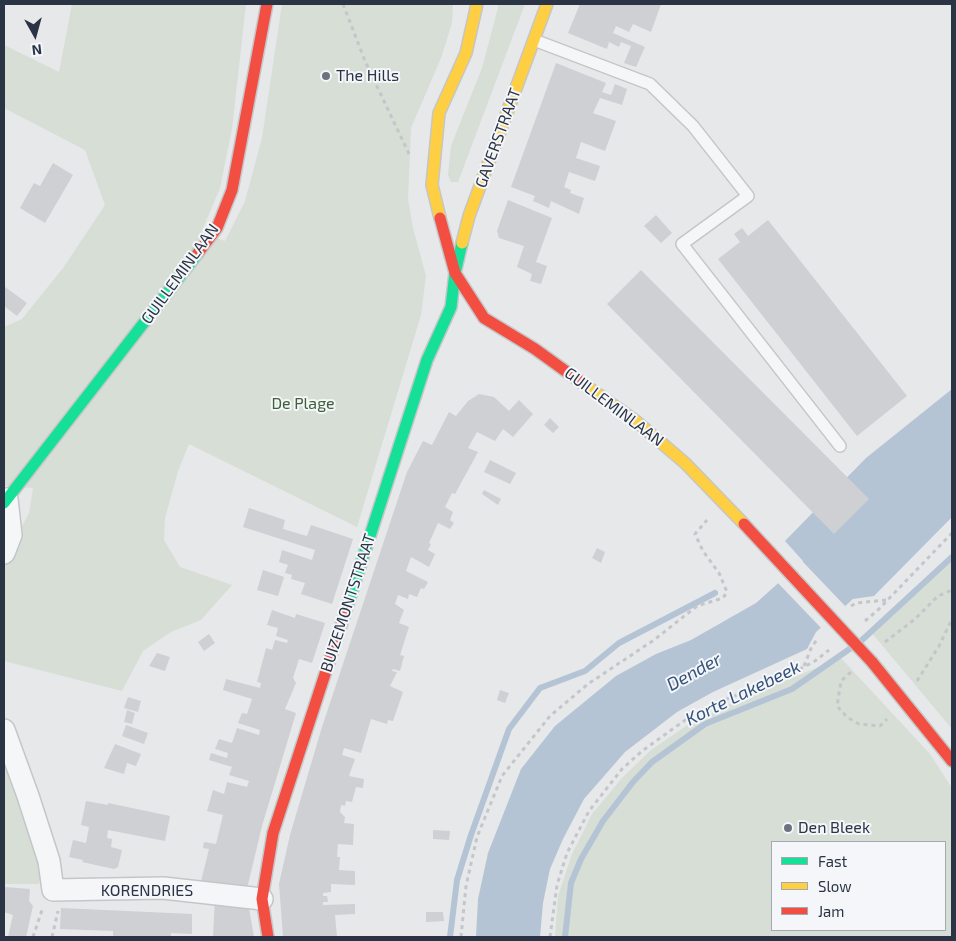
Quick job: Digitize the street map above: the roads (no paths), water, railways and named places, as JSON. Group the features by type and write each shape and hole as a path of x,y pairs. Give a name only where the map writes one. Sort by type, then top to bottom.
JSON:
{"main road":[{"name":"GUILLEMINLAAN","path":"5,501 217,228 232,190 267,4"},
{"name":"GUILLEMINLAAN","path":"477,4 466,53 439,113 432,185 455,273 484,318 535,349 637,422 685,463 872,662 952,761"},
{"name":"GAVERSTRAAT","path":"455,273 469,216 547,4"},
{"name":"BUIZEMONTSTRAAT","path":"268,937 262,899 273,833 427,360 451,307 455,273"}],"street":[{"path":"4,553 11,535 5,501"},
{"name":"KORENDRIES","path":"4,730 58,890 163,888 262,899"}],"lane":[{"path":"534,40 650,84 693,126 748,196 682,244 840,446"}],"water":[{"name":"Dender","path":"952,389 952,517 874,596 853,599 816,632 807,649 713,692 677,712 625,752 584,799 563,839 550,869 543,903 540,937 476,937 478,899 488,853 521,769 555,726 616,676 656,654 691,640 756,603 803,561 785,541 866,458"}],"waterway":[{"name":"Korte Lakebeek","path":"861,641 952,557"},
{"path":"450,937 457,880 509,729 540,688 585,671 619,643 715,593"},
{"name":"Korte Lakebeek","path":"565,937 571,883 581,859 603,821 633,782 652,762 705,724 792,689 851,648"}],"place":[{"name":"The Hills","path":"326,76"},
{"name":"Den Bleek","path":"788,828"}],"park label":[{"name":"De Plage","path":"303,404"}]}
